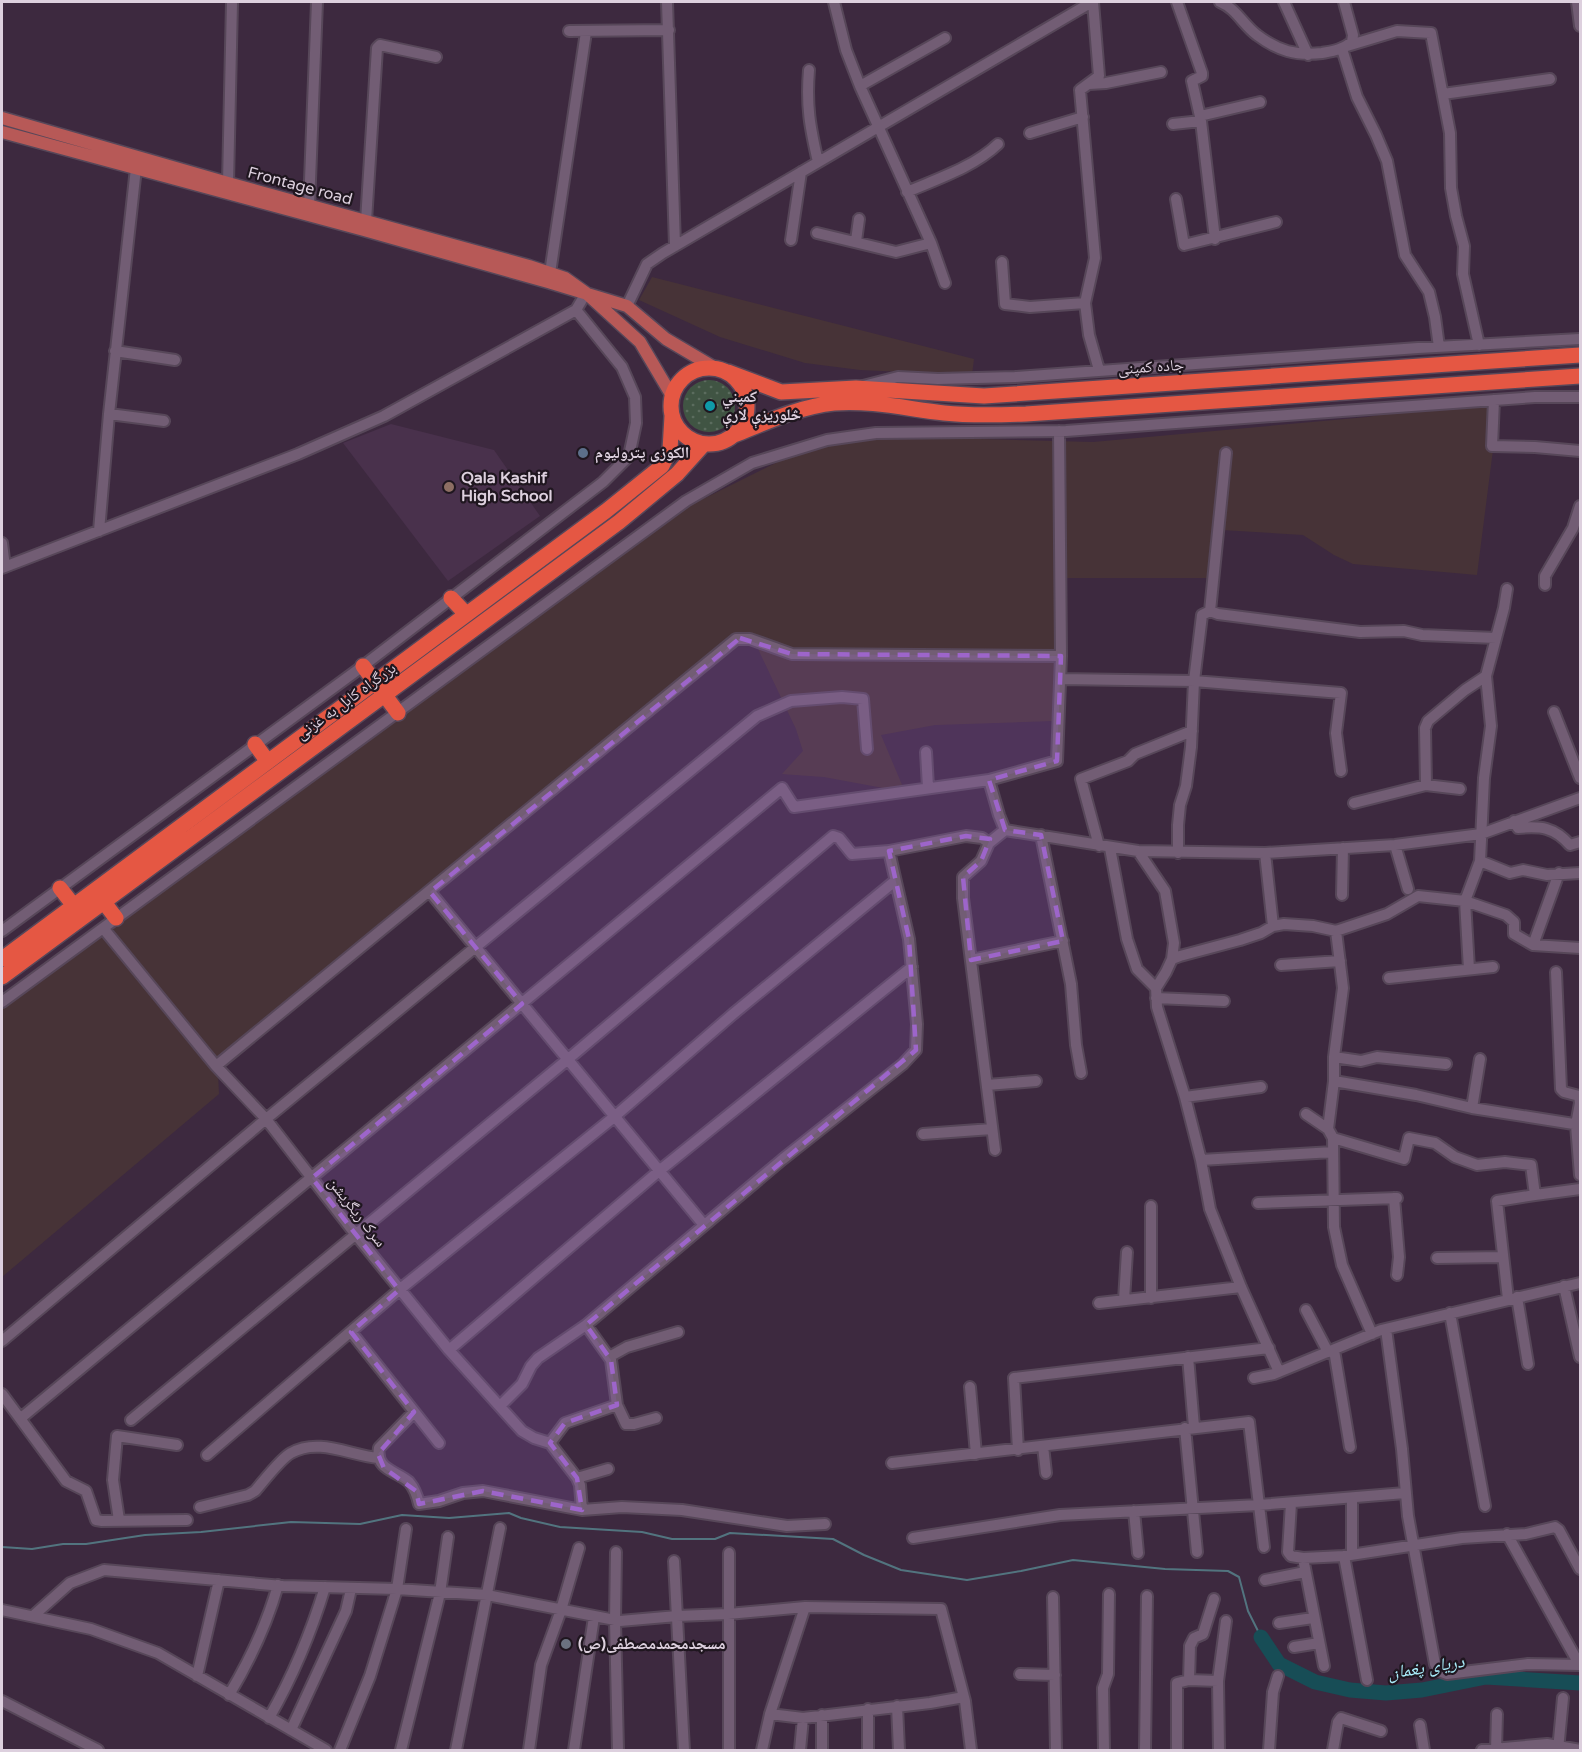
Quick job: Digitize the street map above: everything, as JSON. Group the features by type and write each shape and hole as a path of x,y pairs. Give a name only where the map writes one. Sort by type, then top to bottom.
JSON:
{"highway":[{"name":"جاده کمپنی","path":"722,370 781,392 856,388 984,396 1581,355"},
{"path":"734,435 745,420 748,402 741,385 722,370 707,368 692,372 680,382 672,396 672,416 684,435 704,444 725,441 792,411 836,403 881,404 946,413 1026,414 1581,376"},
{"name":"بزرگراه کابل به غزنی","path":"2,977 103,901 116,883 268,762 380,689 466,614 606,511 662,466 670,450 672,416"},
{"name":"بزرگراه کابل به غزنی","path":"2,959 74,906 116,883 380,689 619,522 677,474 704,444"},
{"path":"452,598 466,614"},
{"path":"363,666 398,713"},
{"path":"255,744 268,762"},
{"path":"60,888 74,906"},
{"path":"103,901 116,918"}],"main road":[{"name":"Frontage road","path":"2,118 550,273 565,278 586,293"},
{"path":"2,132 627,306 666,339 722,370"},
{"path":"586,293 640,342 672,396"}],"street":[{"path":"228,183 232,2"},
{"path":"309,206 317,2"},
{"path":"668,2 675,246"},
{"path":"834,2 846,50 860,86 931,243 945,283"},
{"path":"627,306 647,264 1092,2 1099,76 1080,90 1095,258 1085,303 1089,335 1100,370"},
{"path":"1177,2 1202,74 1192,81 1201,118 1215,239"},
{"path":"1220,2 1230,6 1256,35 1287,52 1308,55 1397,31 1431,33 1450,133 1451,188 1464,246 1463,274 1479,345"},
{"path":"1284,2 1308,55"},
{"path":"1344,2 1353,35 1352,42 1344,47"},
{"path":"1577,2 1581,26"},
{"path":"569,31 669,30"},
{"path":"550,273 585,32"},
{"path":"860,86 945,38"},
{"path":"366,221 377,48 380,45 436,57"},
{"path":"1344,47 1357,97 1387,161 1405,255 1429,292 1435,317 1438,347"},
{"path":"809,70 806,100 818,162"},
{"path":"1089,84 1106,83 1161,72"},
{"path":"1443,94 1550,79"},
{"path":"1173,124 1260,102"},
{"path":"1030,133 1083,117"},
{"path":"907,192 973,162 998,144"},
{"path":"99,531 109,414 136,168"},
{"path":"791,240 801,172"},
{"path":"1176,199 1184,245 1276,222"},
{"path":"856,241 859,219"},
{"path":"818,233 896,252 931,243"},
{"path":"1002,262 1005,304 1030,307 1085,303"},
{"path":"2,543 3,567 298,454 384,416 576,310 586,293"},
{"path":"2,931 363,666 603,483 629,456 636,423 634,397 622,367 576,310"},
{"path":"856,388 887,378 898,377 938,379 1015,377 1581,339"},
{"path":"116,351 175,360"},
{"path":"2,1002 686,501 752,463 827,440 876,432 1059,431 1494,400 1581,397"},
{"path":"1494,400 1492,446 1581,451"},
{"path":"109,414 164,421"},
{"path":"21,1418 782,788 794,807 989,780 1057,761 1061,656 1059,431"},
{"path":"1210,611 1226,453"},
{"path":"1545,585 1548,569 1573,528 1581,506"},
{"path":"1469,969 1465,901 1480,861 1484,778 1491,726 1486,676 1507,589"},
{"path":"1178,853 1180,805 1186,786 1192,731 1194,681 1202,615 1210,611 1218,614 1360,632 1404,631 1422,635 1496,638"},
{"path":"216,1066 736,639 750,639 792,654 1061,656"},
{"path":"1426,785 1425,728 1428,721 1465,690 1486,676"},
{"path":"1060,679 1194,681 1341,693 1336,733 1341,771"},
{"path":"2,1341 266,1119 757,716 791,701 842,697 861,698 865,700 867,749"},
{"path":"1554,712 1581,778"},
{"path":"1192,731 1135,754 1128,761 1082,779 1104,847 1127,939 1137,969 1156,993 1201,1160 1210,1209 1241,1287 1279,1372"},
{"path":"926,752 928,787"},
{"path":"989,780 1005,830"},
{"path":"1354,803 1426,785 1460,789"},
{"path":"995,1150 970,960 963,877 981,861 989,843 1005,830 1104,847 1178,853 1265,853 1395,846 1481,834 1581,798"},
{"path":"1514,821 1518,828 1544,827 1566,840 1570,845 1581,842"},
{"path":"1041,835 1071,984 1076,1045 1082,1073"},
{"path":"131,1420 834,836 839,838 852,854 889,851 966,836 982,838 989,843"},
{"path":"1395,846 1408,889"},
{"path":"1342,895 1343,848"},
{"path":"500,1406 522,1384 538,1358 586,1325 783,1159 903,1064 916,1050 909,939 889,851"},
{"path":"1138,851 1165,891 1174,942 1172,959 1156,993"},
{"path":"1265,853 1273,926"},
{"path":"1480,861 1510,873 1523,870 1547,875 1581,873"},
{"path":"1533,945 1559,873"},
{"path":"207,1455 399,1290 614,1117 734,1014 895,882"},
{"path":"430,892 704,1225"},
{"path":"1172,959 1240,940 1273,926 1284,924 1336,931 1387,914 1418,897 1465,901 1506,915 1514,922 1514,934 1533,945 1581,948"},
{"name":"سرک ریگریشن","path":"103,928 216,1066 266,1119 399,1290 449,1350 522,1431 550,1443 577,1478 580,1485 582,1510"},
{"path":"1336,931 1342,988 1334,1057 1330,1133 1333,1152 1334,1227 1342,1265 1372,1334"},
{"path":"970,960 1063,941"},
{"path":"1281,965 1340,961"},
{"path":"449,1350 659,1171 912,967"},
{"path":"1389,978 1493,967"},
{"path":"1556,972 1561,1089 1579,1096 1581,1175"},
{"path":"1156,993 1224,1001"},
{"path":"1334,1057 1361,1060 1377,1057 1446,1064"},
{"path":"1472,1108 1480,1059"},
{"path":"987,1085 1036,1081"},
{"path":"1334,1081 1416,1095 1472,1108 1578,1125"},
{"path":"1185,1097 1261,1087"},
{"path":"1306,1114 1330,1133 1404,1159 1409,1138 1435,1143 1455,1157 1477,1165 1505,1162 1531,1165 1535,1195"},
{"path":"923,1134 992,1129"},
{"path":"1201,1160 1333,1152"},
{"path":"1528,1364 1503,1257 1497,1202 1500,1199 1581,1189"},
{"path":"1258,1203 1396,1198 1399,1257 1397,1275"},
{"path":"1151,1206 1151,1298"},
{"path":"1124,1300 1127,1252"},
{"path":"1437,1258 1503,1257"},
{"path":"1254,1378 1279,1372 1386,1329 1581,1283"},
{"path":"1564,1286 1581,1357"},
{"path":"1099,1303 1241,1287"},
{"path":"1306,1310 1331,1351 1350,1447"},
{"path":"1450,1313 1485,1506"},
{"path":"586,1325 609,1357 617,1405 626,1424 656,1418"},
{"path":"1386,1329 1402,1449 1405,1493 1438,1671 1447,1674 1528,1664 1580,1665"},
{"path":"351,1332 439,1443"},
{"path":"609,1357 627,1347 678,1332"},
{"path":"1018,1450 1014,1378 1269,1348"},
{"path":"1188,1357 1197,1552"},
{"path":"970,1387 976,1454"},
{"path":"2,1394 66,1481 86,1491 94,1518 102,1521 187,1520"},
{"path":"550,1443 565,1423 617,1405"},
{"path":"414,1412 379,1448 384,1468 407,1480 416,1491 419,1504 439,1501 463,1493 483,1491 582,1510 622,1507 682,1510 787,1526 825,1524"},
{"path":"892,1463 1018,1450 1190,1427 1250,1422 1264,1547"},
{"path":"119,1520 113,1480 117,1436 177,1445"},
{"path":"1043,1446 1046,1473"},
{"path":"200,1507 249,1495 290,1453 309,1447 321,1447 380,1458"},
{"path":"577,1478 608,1469"},
{"path":"913,1538 1059,1515 1291,1503 1405,1493"},
{"path":"1352,1498 1348,1555 1367,1680"},
{"path":"1291,1503 1288,1552 1291,1556 1303,1558 1348,1555 1414,1544 1526,1534 1555,1527 1559,1530 1581,1569"},
{"path":"1134,1511 1138,1553"},
{"path":"456,1750 500,1528"},
{"path":"340,1750 370,1676 397,1589 406,1529"},
{"path":"1507,1534 1580,1665"},
{"path":"401,1750 440,1593 448,1537"},
{"path":"529,1750 542,1665 579,1548"},
{"path":"616,1552 618,1750"},
{"path":"729,1553 729,1750"},
{"path":"1303,1558 1324,1666"},
{"path":"674,1561 684,1750"},
{"path":"33,1616 70,1583 104,1570 279,1585 487,1595 615,1621 805,1607 941,1609 964,1697 971,1750"},
{"path":"1265,1580 1305,1572"},
{"path":"197,1676 219,1580"},
{"path":"229,1695 246,1666 279,1585"},
{"path":"269,1718 285,1689 312,1628 325,1587"},
{"path":"291,1730 346,1611 351,1588"},
{"path":"1104,1750 1103,1688 1108,1674 1109,1594"},
{"path":"1145,1750 1147,1596"},
{"path":"1053,1597 1056,1750"},
{"path":"1189,1680 1190,1646 1194,1638 1203,1634 1214,1599"},
{"path":"762,1750 770,1714 805,1607"},
{"path":"2,1610 91,1629 159,1653 323,1750"},
{"path":"574,1750 594,1617"},
{"path":"1279,1623 1313,1618"},
{"path":"1219,1750 1218,1681 1226,1621"},
{"path":"1294,1647 1319,1643"},
{"path":"1020,1674 1055,1675"},
{"path":"1269,1750 1273,1692 1278,1676"},
{"path":"1177,1750 1177,1683 1189,1680 1218,1681"},
{"path":"770,1714 803,1718 964,1697"},
{"path":"1558,1748 1563,1698"},
{"path":"2,1701 98,1750"},
{"path":"897,1706 899,1750"},
{"path":"868,1709 868,1750"},
{"path":"1496,1750 1497,1714"},
{"path":"822,1715 822,1750"},
{"path":"800,1750 803,1718"},
{"path":"1333,1750 1338,1722 1341,1718 1381,1731"},
{"path":"1420,1725 1424,1750"},
{"path":"1482,1750 1548,1744 1558,1748 1581,1750"}],"highlighted area":[{"path":"740,638 792,654 1061,656 1057,761 989,780 1005,830 1041,835 1063,941 971,960 963,877 981,861 990,839 966,836 889,851 909,939 916,1050 586,1325 611,1360 617,1405 565,1423 550,1443 577,1478 582,1510 483,1491 419,1504 416,1491 384,1468 378,1454 414,1412 351,1332 399,1290 312,1178 522,1004 430,892"}],"shaded area":[{"path":"652,277 974,359 972,375 860,370 805,363 720,337 639,300"},
{"path":"1500,395 1477,575 1353,564 1303,535 1222,530 1215,578 1061,578 1052,721 935,725 881,735 905,792 824,777 782,774 803,751 796,729 750,632 558,788 218,1073 219,1094 2,1277 2,1006 693,504 832,435 1093,442 1367,417"},
{"name":"Qala Kashif High School","path":"391,424 494,450 540,516 448,581 343,443"}],"green space":[{"path":"709,380 723,384 731,392 735,406 731,420 723,428 709,432 695,428 687,420 683,406 687,392 695,384"}],"waterway":[{"path":"2,1547 32,1549 145,1535 201,1532 291,1522 360,1524 402,1515 449,1518 509,1513 560,1527 642,1532 672,1539 715,1539 730,1533 833,1539 901,1570 967,1580 1073,1560 1165,1569 1228,1571 1239,1577 1248,1611 1261,1637"},
{"name":"دریای پغمان","path":"1261,1637 1279,1664 1315,1682 1350,1690 1386,1693 1422,1690 1486,1677 1580,1683"}],"place":[{"name":"کمپني څلوريزې لارې","path":"710,406"},
{"name":"الکوزی پترولیوم","path":"583,453"},
{"name":"Qala Kashif High School","path":"449,487"},
{"name":"مسجدمحمدمصطفی(ص)","path":"566,1644"}]}
